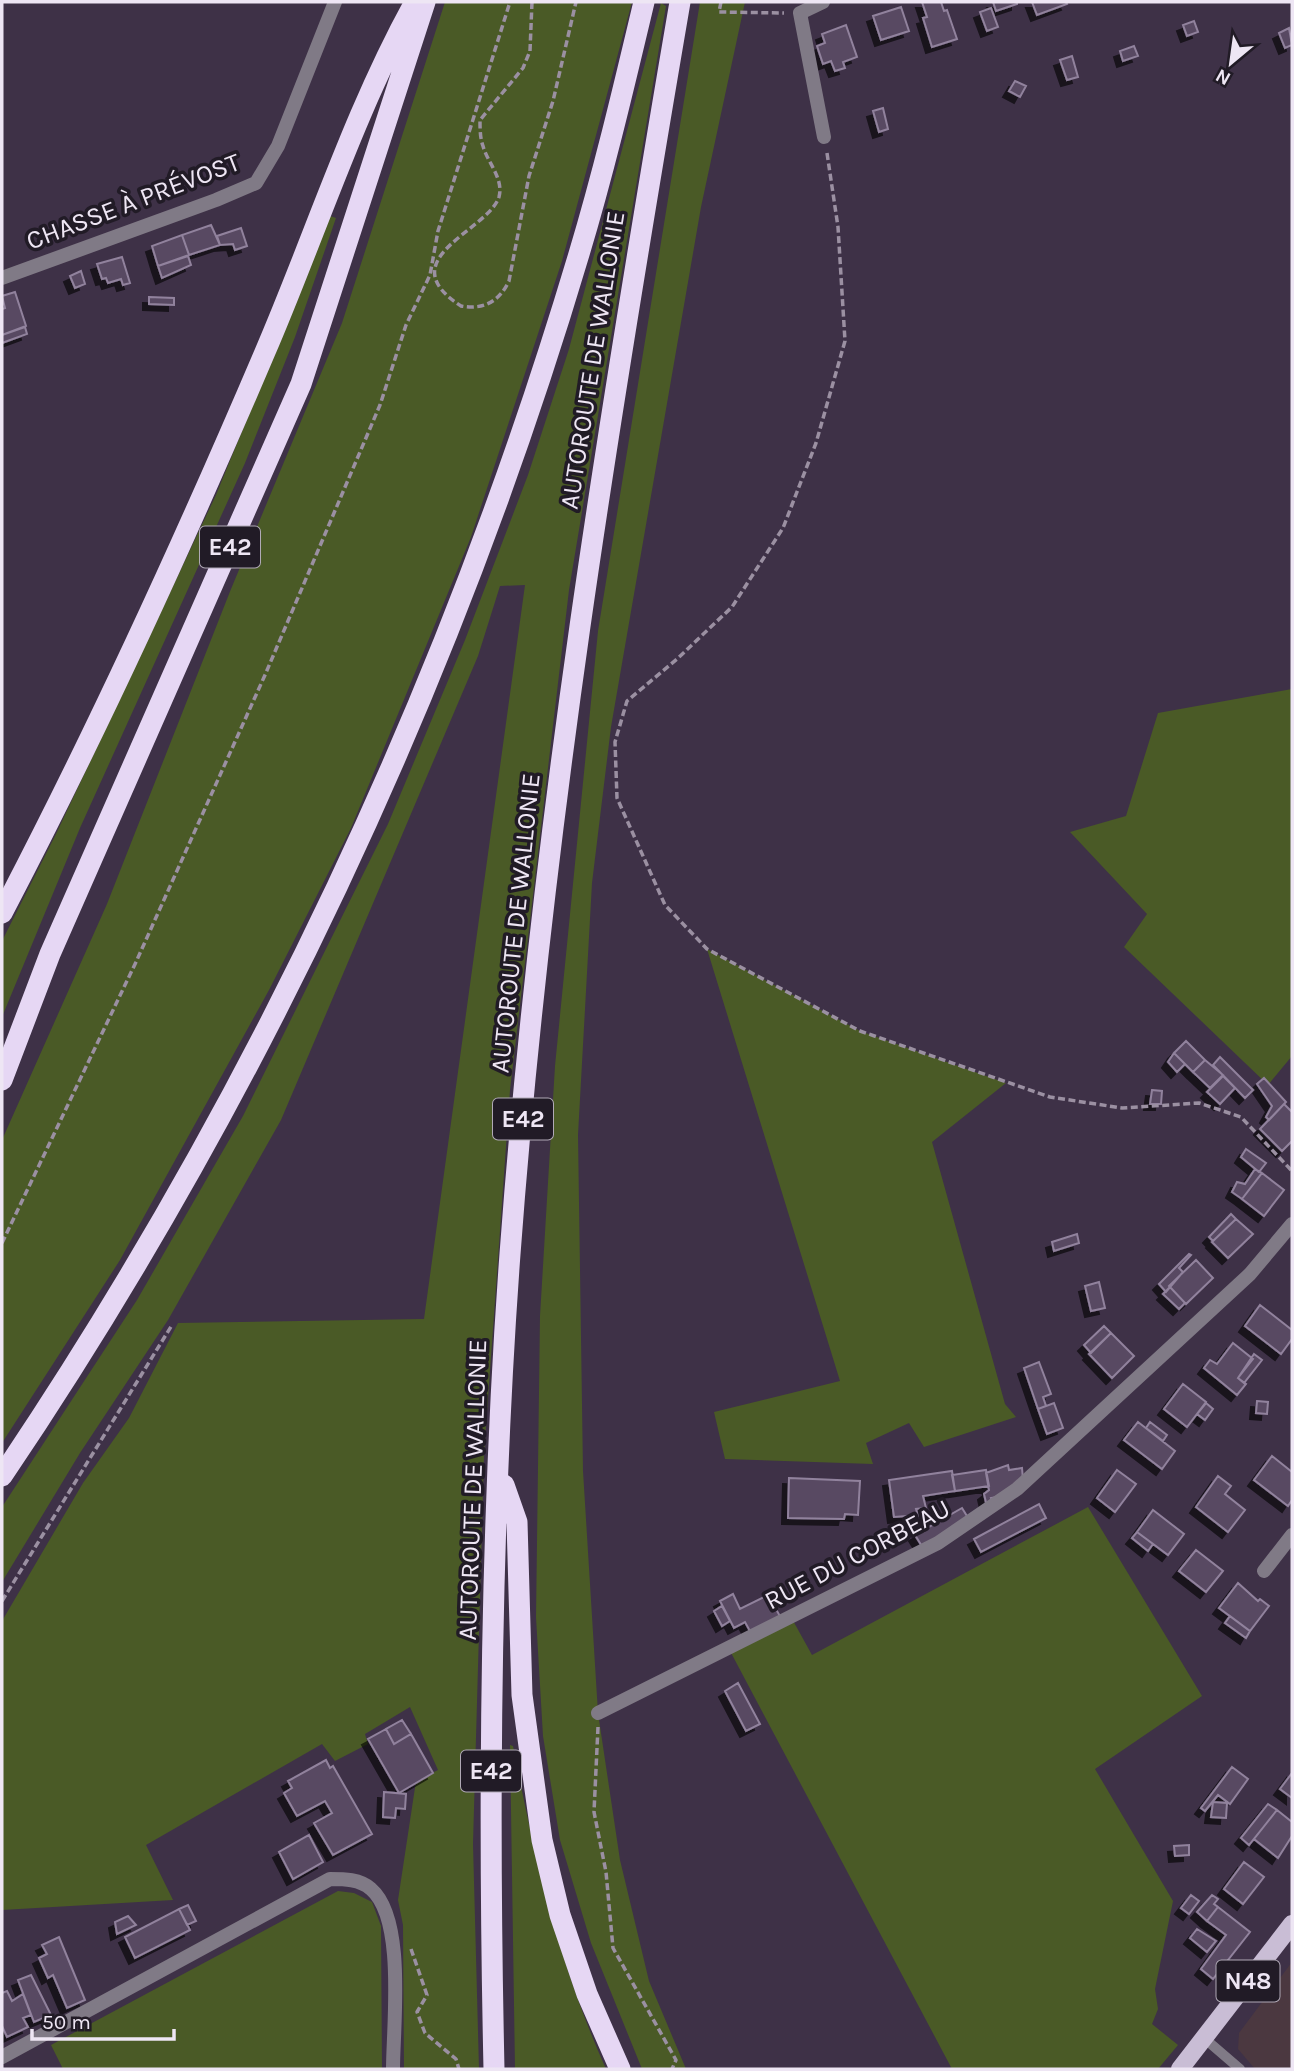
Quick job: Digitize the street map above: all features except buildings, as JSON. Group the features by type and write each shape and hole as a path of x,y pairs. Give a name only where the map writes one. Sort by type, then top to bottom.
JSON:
{"highway":[{"path":"2,913 129,658 266,351 386,54 415,2"},
{"name":"E42","path":"2,1080 50,954 300,384 425,2"},
{"path":"2,1476 64,1384 218,1122 301,963 373,812 433,672 533,400 580,251 644,2"},
{"name":"AUTOROUTE DE WALLONIE","path":"494,2069 489,1837 500,1473 510,1256 560,766 632,284 680,2"},
{"path":"500,1473 517,1522 522,1695 542,1840 564,1926 587,1994 620,2069"}],"main road":[{"name":"N48","path":"1180,2069 1292,1924"}],"street":[{"name":"CHASSE À PRÉVOST","path":"2,278 256,183 278,146 335,2"},
{"path":"823,2 800,13 824,137"},
{"name":"RUE DU CORBEAU","path":"598,1713 938,1543 1017,1489 1250,1274 1292,1224"},
{"path":"1264,1571 1292,1535"},
{"path":"2,2057 330,1880 350,1879 371,1889 384,1909 393,1934 393,2069"}],"lane":[{"path":"1204,2038 1240,2069"}],"path":[{"path":"2,1243 153,925 265,675 380,405 406,325 430,275 438,231 510,2"},
{"path":"532,2 532,30 527,59 516,79 496,98 480,120 483,148 498,180 498,197 491,209 440,255 436,267 443,293 460,306 488,304 504,291 509,281 529,176 552,101 576,2"},
{"path":"721,2 719,12 800,13"},
{"path":"824,137 838,227 845,341 816,443 783,528 732,607 627,701 615,741 617,798 665,905 707,949 860,1031 1050,1097 1122,1108 1199,1103 1241,1118 1292,1171"},
{"path":"2,1601 172,1325"},
{"path":"598,1713 594,1812 606,1872 613,1948 676,2060 672,2069"},
{"path":"409,1944 426,1995 417,2012 425,2033 456,2059 459,2069"}],"shaded area":[{"path":"1292,1962 1292,2069 1255,2069 1238,2049 1239,2033"}],"green space":[{"path":"445,2 632,2 562,261 471,537 351,828 269,990 120,1260 2,1443 2,1140 107,904 231,589 342,323"},
{"path":"700,2 745,2 701,207 611,727 592,883 578,1135 583,1471 598,1713 620,1860 649,1981 686,2069 642,2069 591,1943 560,1840 543,1736 536,1617 540,1316 555,1066 598,631"},
{"path":"661,3 666,6 569,590 510,1090 484,1455 473,1844 479,2069 404,2069 403,1925 398,1900 416,1781 438,1770 410,1707 365,1734 368,1744 335,1761 322,1744 146,1845 173,1900 2,1910 2,1621 83,1483 129,1418 178,1323 424,1319 525,585 500,586 478,656 281,1120 168,1320 80,1453 2,1582 2,1507 137,1300 243,1116 388,824 465,640 528,475 569,349"},
{"path":"330,216 336,218 295,337 245,463 80,828 2,1017 2,941 56,834 216,495"},
{"path":"1292,689 1292,1056 1268,1085 1124,947 1147,914 1070,832 1126,816 1158,713"},
{"path":"707,949 860,1031 1006,1083 932,1142 1005,1404 1016,1417 924,1447 909,1423 866,1443 873,1464 725,1459 714,1412 840,1381"},
{"path":"1088,1507 1202,1696 1095,1769 1173,1901 1155,1989 1158,2009 1152,2024 1178,2045 1158,2069 952,2069 729,1649 791,1617 812,1655"},
{"path":"510,1745 513,1746 550,1910 589,2030 606,2069 515,2069"},
{"path":"338,1891 354,1893 372,1902 381,1926 382,2069 63,2069 51,2045"}]}
